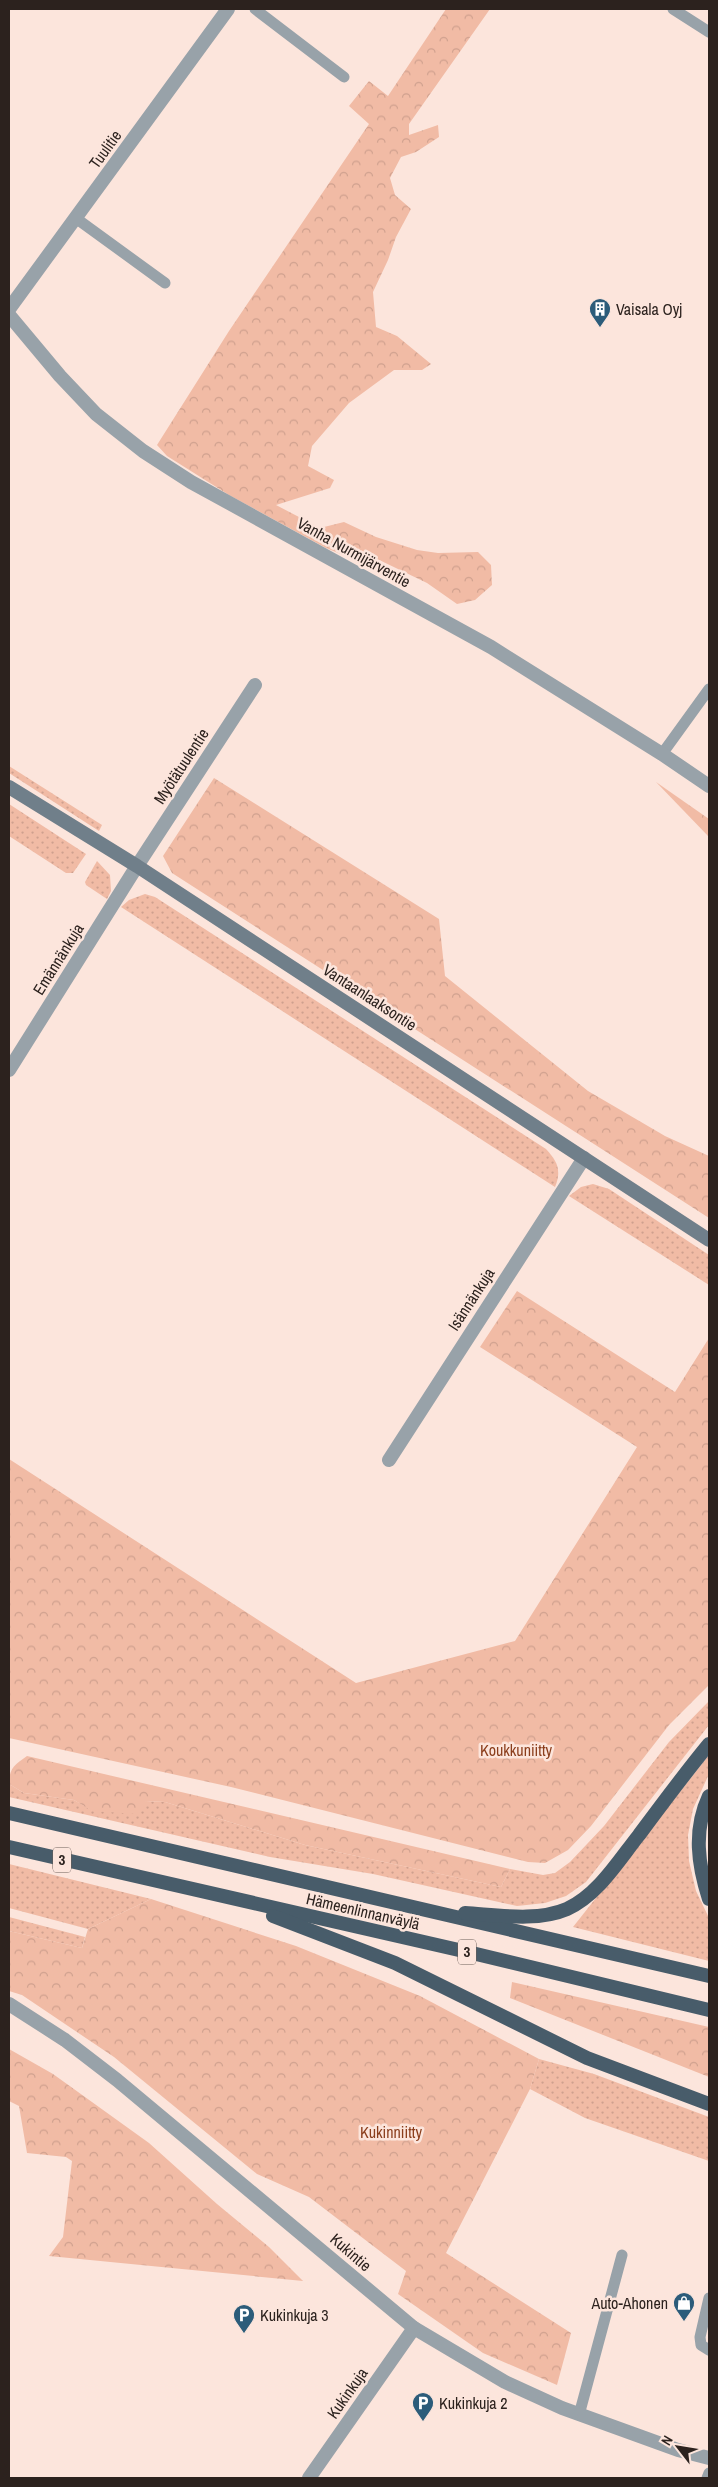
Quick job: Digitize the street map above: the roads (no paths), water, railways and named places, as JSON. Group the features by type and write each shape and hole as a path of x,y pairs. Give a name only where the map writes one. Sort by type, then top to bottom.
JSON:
{"highway":[{"path":"419,1909 504,1916 554,1913 568,1908 597,1887 709,1744"},
{"path":"709,1796 698,1837 700,1871 709,1899"},
{"name":"Hämeenlinnanväylä","path":"9,1813 709,1976"},
{"name":"Hämeenlinnanväylä","path":"9,1847 224,1898 472,1953 709,2010"},
{"path":"224,1898 357,1947 587,2058 709,2104"}],"main road":[{"name":"Vantaanlaaksontie","path":"9,787 137,866 709,1240"}],"street":[{"name":"Tuulitie","path":"9,309 77,219 228,9"},
{"name":"Vanha Nurmijärventie","path":"9,315 60,376 96,414 143,451 198,486 491,648 662,754 709,786"},
{"name":"Myötätuulentie","path":"137,866 255,685"},
{"name":"Emännänkuja","path":"9,1070 137,866"},
{"name":"Isännänkuja","path":"389,1460 584,1158"},
{"name":"Kukintie","path":"9,2004 65,2040 117,2080 414,2328 505,2382 579,2415 678,2450 709,2458"},
{"name":"Kukinkuja","path":"309,2478 414,2328"}],"lane":[{"path":"255,9 344,77"},
{"path":"673,9 709,32"},
{"path":"77,219 165,283"},
{"path":"662,754 709,689"},
{"path":"579,2415 622,2254"},
{"path":"709,2298 700,2336 701,2345 709,2350"},
{"path":"707,2478 709,2473"}],"place":[{"name":"Vaisala Oyj","path":"600,328"},
{"name":"Auto-Ahonen","path":"684,2322"},
{"name":"Kukinkuja 3","path":"244,2334"},
{"name":"Kukinkuja 2","path":"423,2422"}],"park label":[{"name":"Koukkuniitty","path":"516,1750"},
{"name":"Kukinniitty","path":"391,2132"}]}
